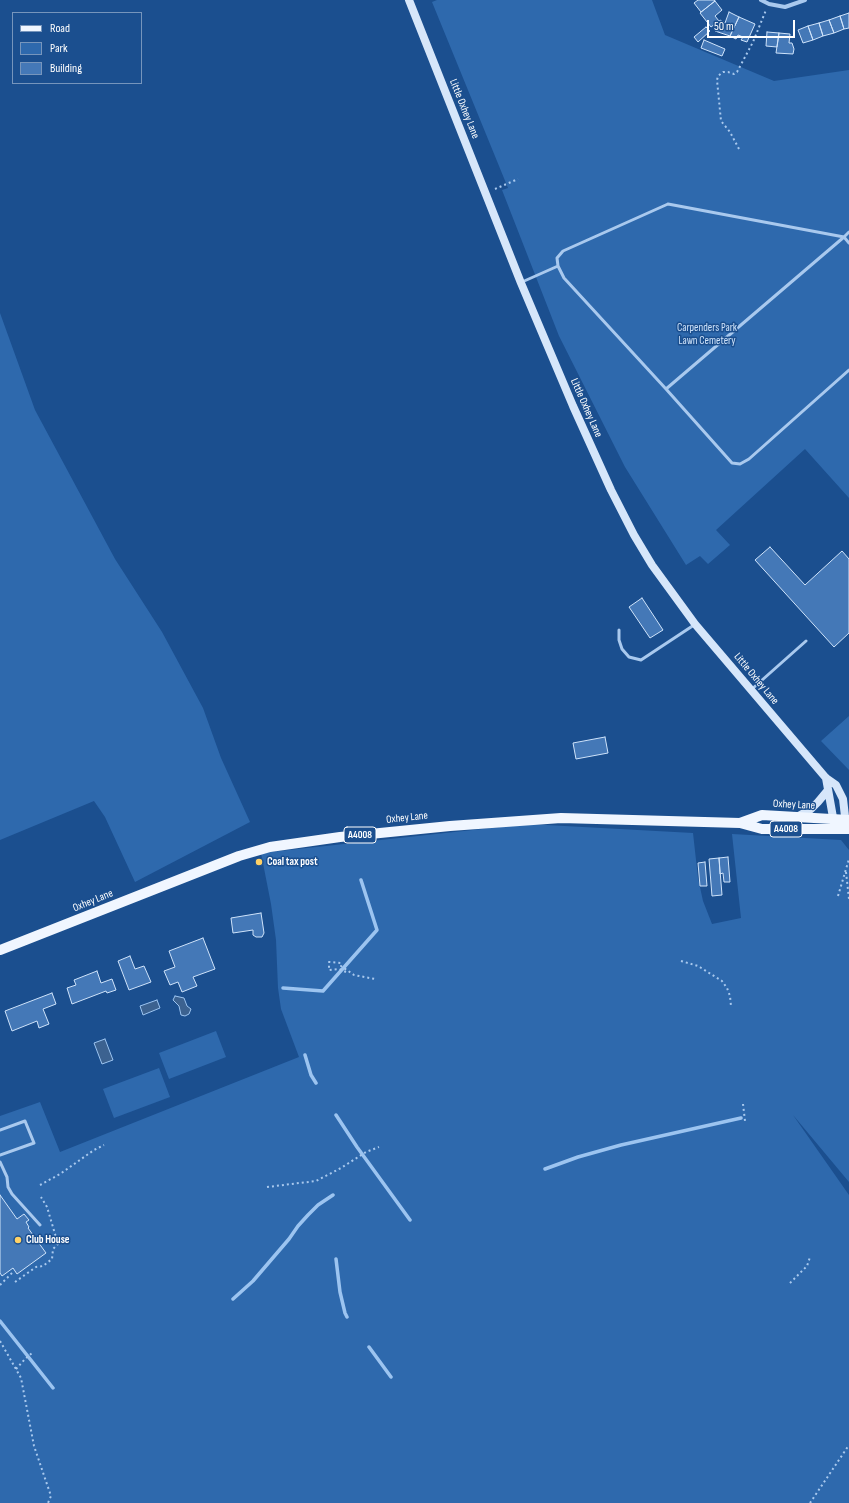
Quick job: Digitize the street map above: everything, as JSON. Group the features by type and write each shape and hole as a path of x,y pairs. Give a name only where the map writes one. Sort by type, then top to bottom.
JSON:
{"main road":[{"name":"Little Oxhey Lane","path":"409,0 521,283 573,406 611,490 634,535 652,565 695,624 826,778 836,785 843,799 847,824"},
{"path":"826,778 834,819 834,830"},
{"name":"A4008","path":"797,817 815,806 828,790"},
{"name":"Oxhey Lane","path":"740,823 762,815 834,819 847,824"},
{"name":"Oxhey Lane","path":"0,950 239,856 270,847 340,837 450,826 561,818 740,823 762,829 834,830 847,824"}],"street":[{"path":"762,0 769,4 785,6 805,0"}],"lane":[{"path":"849,243 844,236 668,204 563,251 557,258 558,266 564,278 732,463 740,464 749,459 849,370"},
{"path":"666,389 849,232"},
{"path":"521,283 558,266"},
{"path":"618,630 622,649 629,657 641,660 695,624"},
{"path":"751,690 806,642"},
{"path":"0,1130 25,1121 34,1143 0,1155"},
{"path":"0,1162 7,1177 8,1187 12,1194 40,1226"}],"path":[{"path":"739,149 730,132 721,121 717,80 718,76 723,72 734,74 738,72 753,42 769,4"},
{"path":"495,189 518,179"},
{"path":"838,896 849,860"},
{"path":"846,871 849,899"},
{"path":"681,961 698,966 722,981 730,996 730,1006"},
{"path":"346,972 339,969 329,970 330,962 341,963 341,966 354,975 375,979"},
{"path":"742,1104 745,1121"},
{"path":"40,1185 104,1145"},
{"path":"267,1187 316,1181 341,1168 366,1152 379,1147"},
{"path":"15,1282 36,1267 43,1266 52,1259 53,1249 58,1244 47,1206 41,1197"},
{"path":"790,1283 807,1266 810,1262 810,1257"},
{"path":"0,1285 12,1273"},
{"path":"0,1341 21,1378 34,1446 50,1496 48,1503"},
{"path":"16,1369 32,1353"},
{"path":"810,1503 849,1445"}],"green space":[{"name":"Carpenders Park Lawn Cemetery","path":"437,0 652,0 665,35 774,81 849,70 849,498 805,449 716,530 730,545 708,564 700,556 686,565 625,467 559,336 502,190 508,188 432,2"},
{"path":"0,313 35,410 115,559 162,632 203,708 221,758 250,822 135,882 105,817 94,801 0,840"},
{"path":"849,716 849,770 821,741"},
{"path":"528,824 693,833 698,878 703,901 712,924 741,918 732,834 841,840 849,850 849,1182 793,1115 849,1195 849,1503 0,1503 0,1116 40,1102 60,1152 299,1057 281,1009 278,988 276,940 261,853"},
{"path":"216,1031 226,1057 169,1079 159,1053"},
{"path":"159,1068 170,1097 114,1118 103,1089"}],"shaded area":[{"path":"175,996 184,998 187,1006 191,1009 189,1014 185,1016 181,1015 179,1006 173,1000"},
{"path":"157,1000 160,1008 143,1015 140,1006"},
{"path":"105,1039 113,1060 102,1064 94,1043"}],"building":[{"path":"698,0 715,1 701,12 694,3"},
{"path":"715,1 722,10 715,16 719,21 711,27 700,13"},
{"path":"729,12 739,17 730,36 715,31 720,20 725,23"},
{"path":"849,13 849,28 844,29 840,16"},
{"path":"840,16 844,29 834,33 829,20"},
{"path":"739,17 755,24 747,42 741,40 743,37 738,35 736,39 730,36"},
{"path":"829,20 834,33 823,36 819,23"},
{"path":"819,23 823,36 813,40 808,26"},
{"path":"808,26 813,40 803,43 798,30"},
{"path":"706,27 710,31 698,42 694,37"},
{"path":"767,32 779,33 777,47 766,46"},
{"path":"779,33 790,34 789,43 792,43 794,49 793,54 776,53"},
{"path":"704,40 725,49 722,56 701,48"},
{"path":"770,547 805,585 842,551 849,559 849,633 834,647 755,560"},
{"path":"642,598 663,630 650,638 629,607"},
{"path":"605,737 608,753 576,759 573,743"},
{"path":"728,857 730,882 724,882 723,873 720,874 719,858"},
{"path":"719,858 722,895 712,896 709,859"},
{"path":"705,862 707,886 700,886 698,863"},
{"path":"261,913 264,933 262,937 256,937 253,935 253,930 233,933 231,918"},
{"path":"203,938 215,969 193,977 197,986 182,992 178,982 170,985 164,971 175,967 169,951"},
{"path":"130,956 135,969 144,966 151,982 129,990 118,961"},
{"path":"97,971 101,983 112,979 116,990 107,993 106,991 72,1004 67,988 76,985 74,980"},
{"path":"52,993 56,1004 43,1009 49,1024 39,1028 37,1021 12,1031 5,1011"},
{"name":"Club House","path":"0,1195 17,1219 24,1214 29,1220 26,1222 29,1227 28,1228 46,1253 17,1274 13,1268 2,1276 0,1273"}],"waterway":[{"path":"283,988 323,991 377,930 361,880"},
{"path":"305,1055 311,1075 316,1083"},
{"path":"336,1115 357,1147 410,1220"},
{"path":"545,1169 578,1157 621,1145 741,1118"},
{"path":"233,1299 253,1281 308,1215 318,1205 333,1195"},
{"path":"336,1259 340,1292 347,1317"},
{"path":"0,1321 53,1388"},
{"path":"369,1347 391,1377"}],"place":[{"name":"Coal tax post","path":"259,862"},
{"name":"Club House","path":"18,1240"}]}
